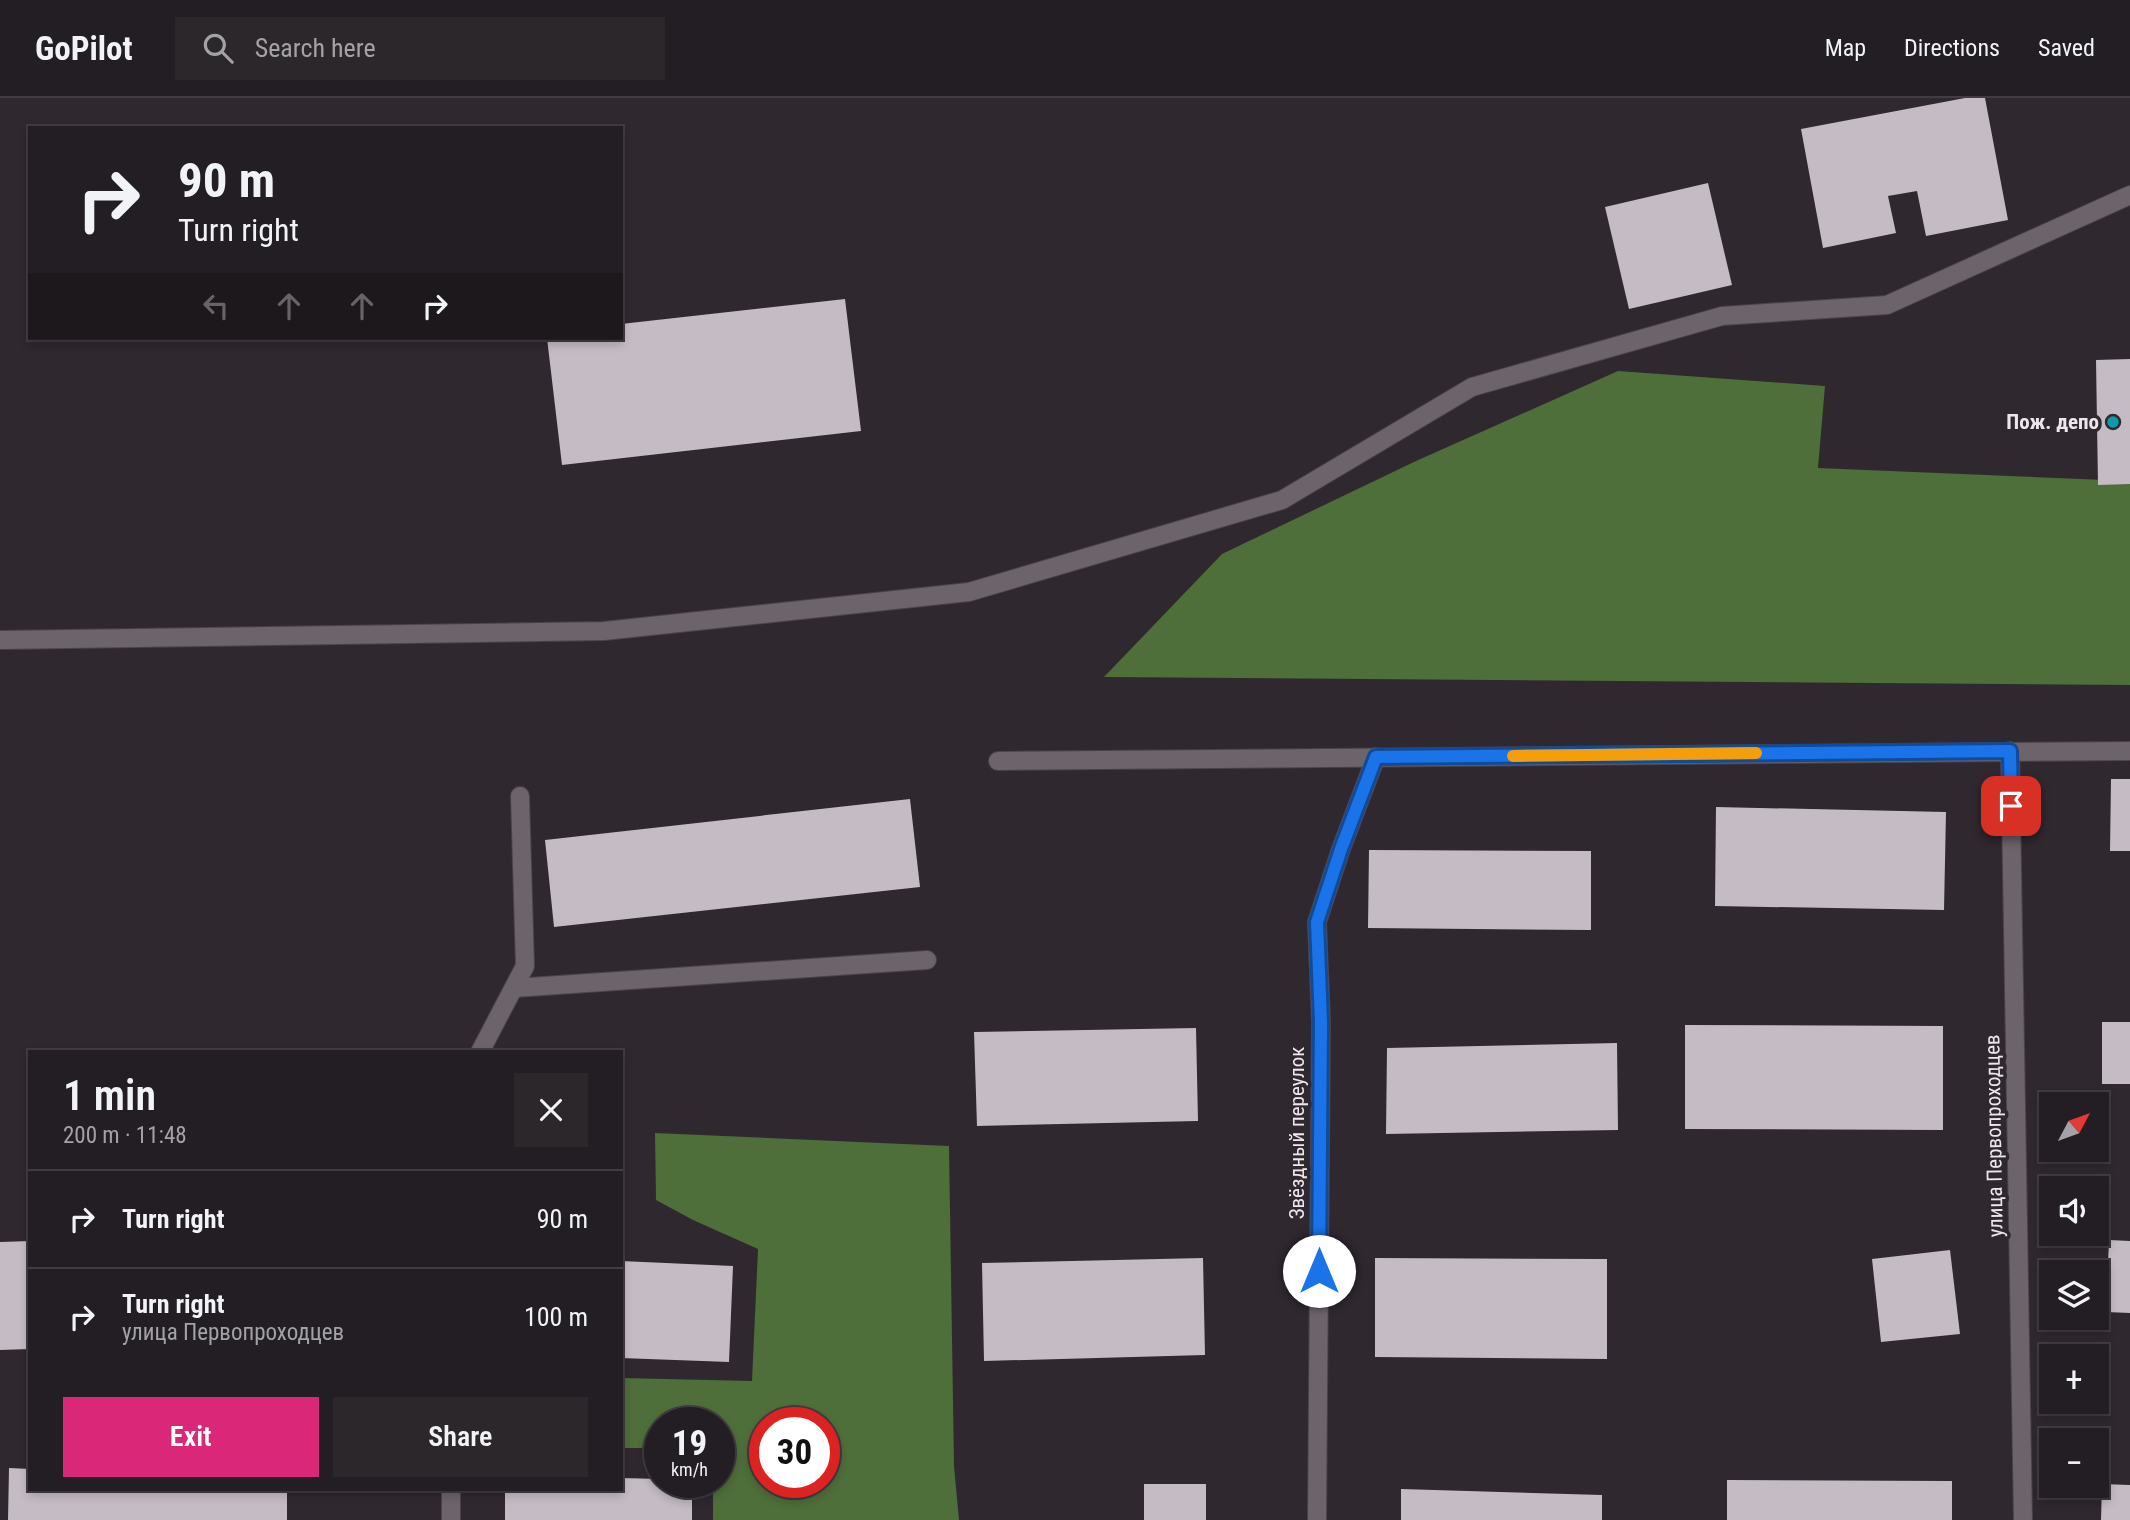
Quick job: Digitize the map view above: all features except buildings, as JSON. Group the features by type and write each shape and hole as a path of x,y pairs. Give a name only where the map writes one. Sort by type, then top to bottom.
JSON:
{"street":[{"path":"0,640 604,631 970,592 1282,500 1472,387 1722,316 1887,305 2130,195"},
{"name":"улица Первопроходцев","path":"2010,751 2023,1520"},
{"path":"998,761 2130,751"},
{"name":"Звёздный переулок","path":"1317,1520 1321,1022 1317,922 1376,757"},
{"path":"481,1050 525,966 520,796"},
{"path":"514,988 927,960"},
{"path":"451,1491 452,1520"}],"green space":[{"path":"1618,371 1825,386 1818,468 2130,481 2130,685 1104,677 1222,554 1416,461"},
{"path":"655,1133 949,1146 954,1466 959,1520 713,1520 713,1498 735,1498 735,1407 644,1407 644,1448 623,1448 623,1378 752,1381 758,1249 656,1200"}],"slow traffic":[{"path":"1513,756 1756,753"}],"place":[{"name":"Пож. депо","path":"2113,422"}],"route":[{"path":"1319,1271 1321,1022 1317,922 1376,757 2010,751 2011,806"}]}
